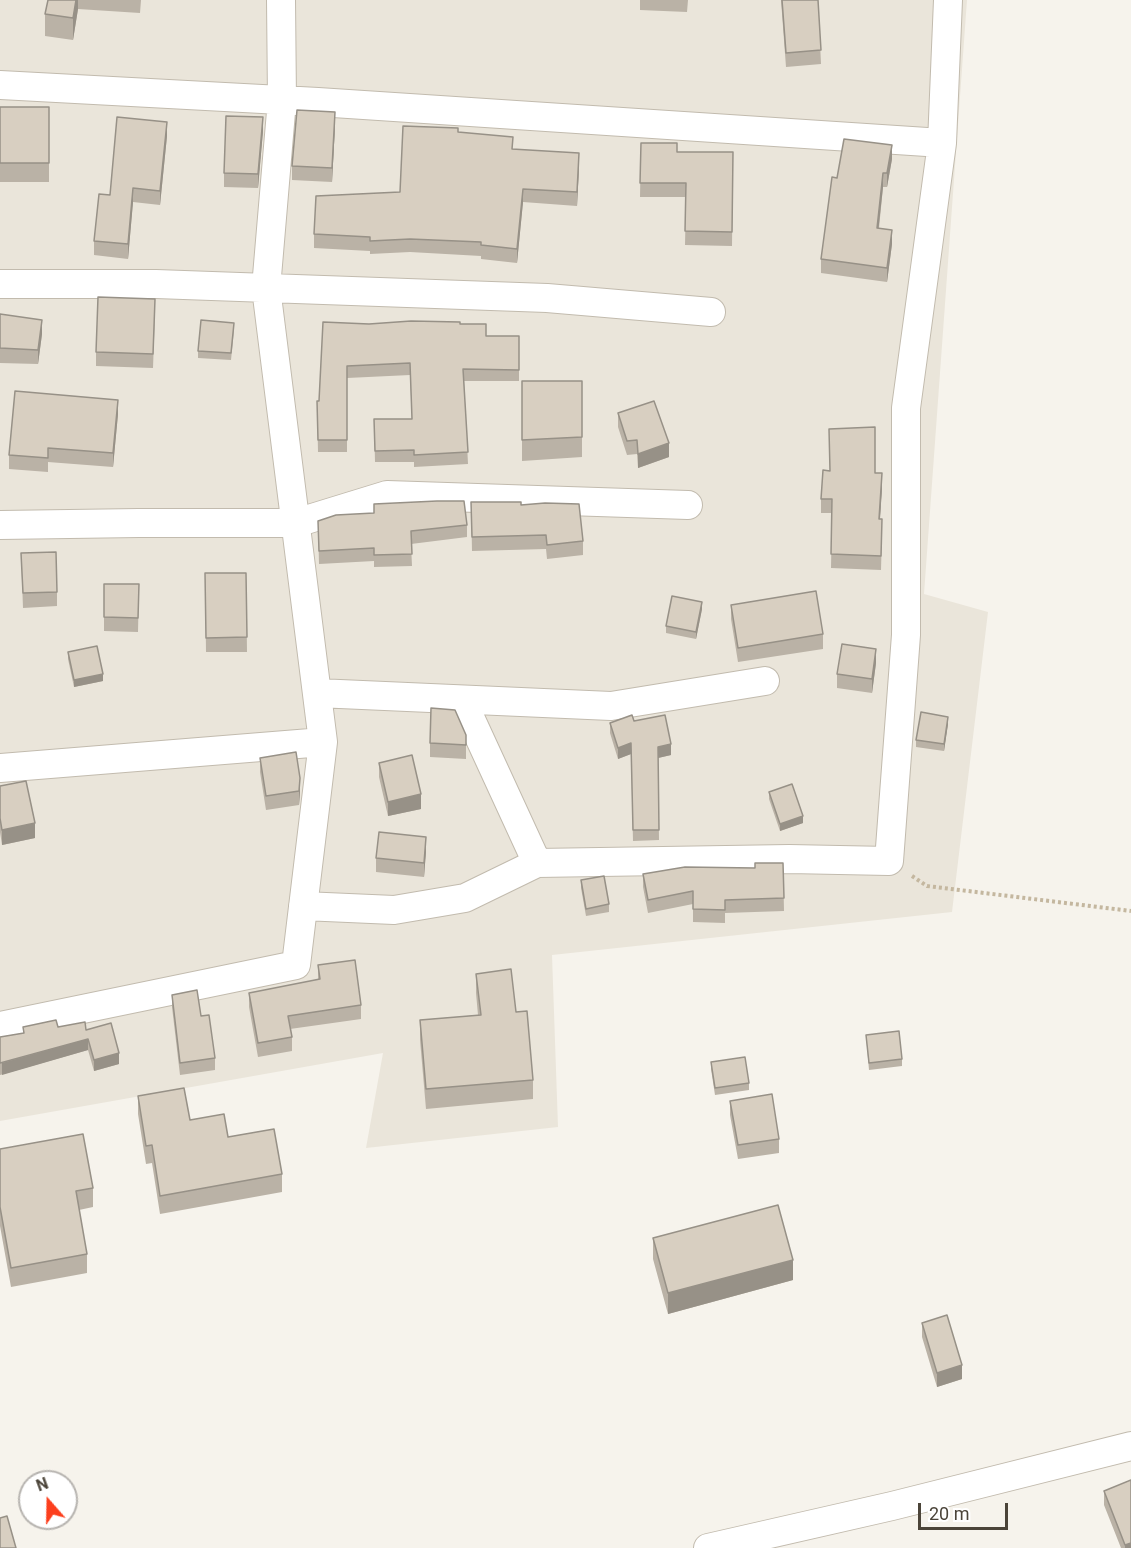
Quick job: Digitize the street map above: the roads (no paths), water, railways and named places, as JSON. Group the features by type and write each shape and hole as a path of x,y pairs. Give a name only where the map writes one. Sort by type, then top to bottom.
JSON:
{"street":[{"path":"0,1026 296,965 323,742 266,288 282,100 281,0"},
{"path":"303,906 393,910 465,898 537,863 789,859 889,861 906,635 906,408 942,143 948,0"},
{"path":"0,85 282,100 942,143"},
{"path":"0,284 156,284 547,298 711,312"},
{"path":"0,525 296,523 387,495 688,505"},
{"path":"317,693 611,706 765,681"},
{"path":"462,700 537,863"},
{"path":"0,768 323,742"},
{"path":"708,1548 892,1506 1131,1446"}]}
